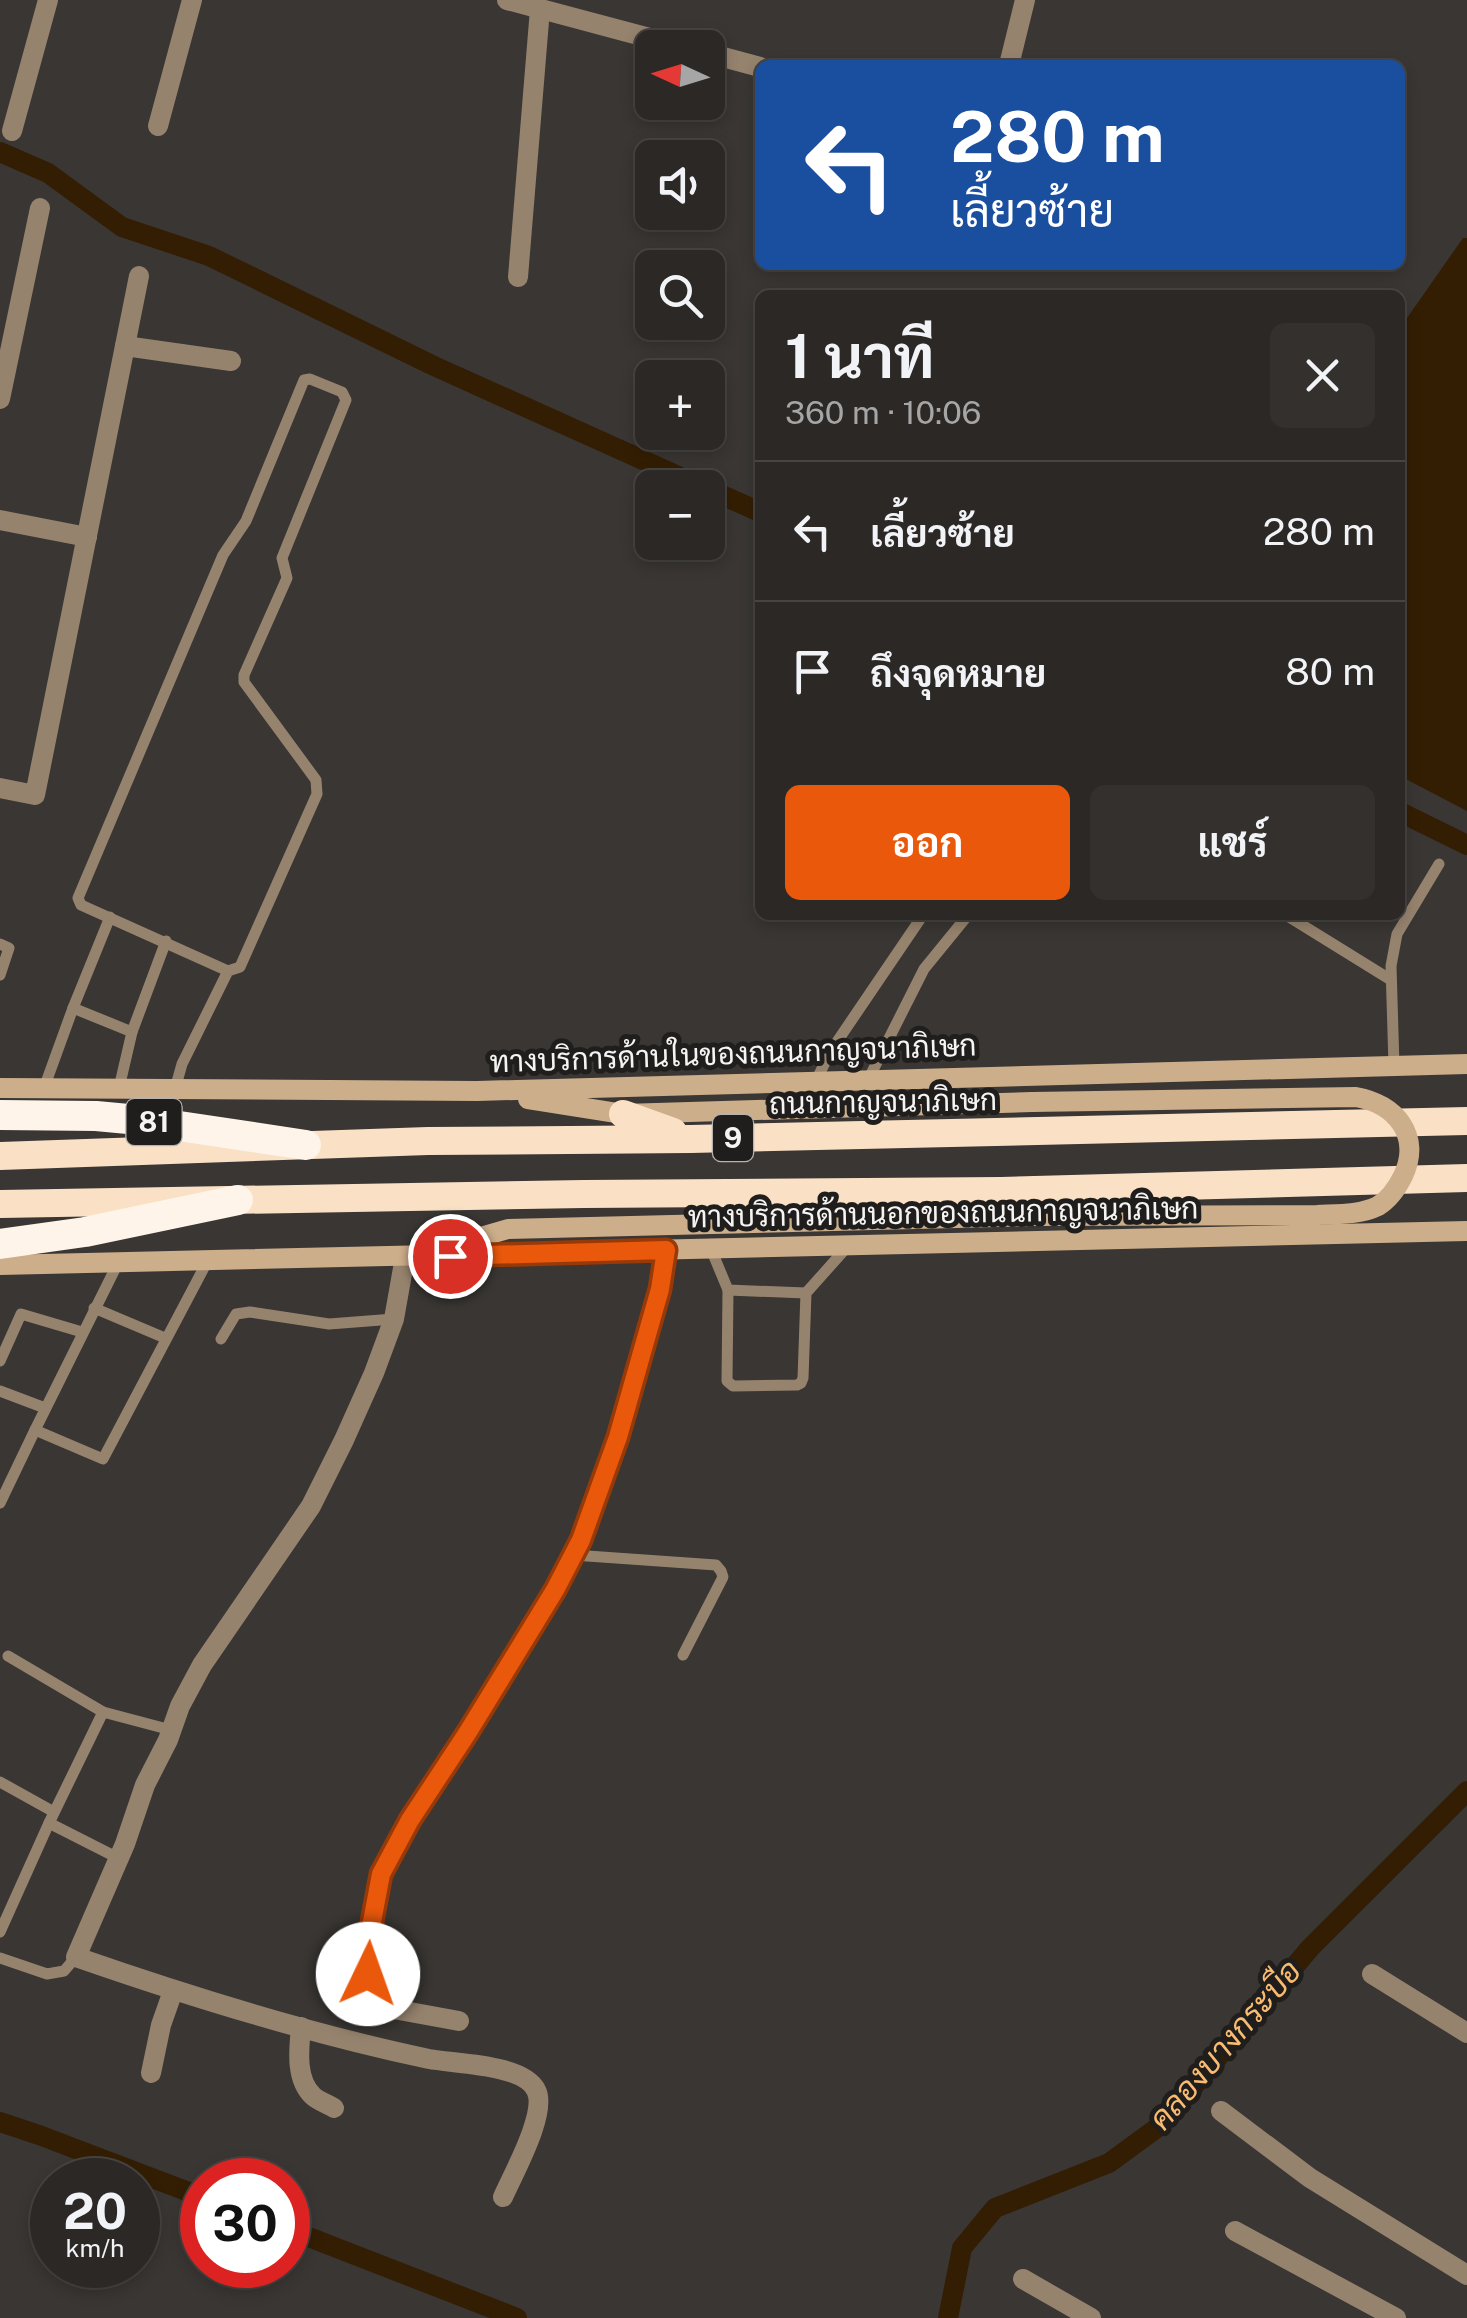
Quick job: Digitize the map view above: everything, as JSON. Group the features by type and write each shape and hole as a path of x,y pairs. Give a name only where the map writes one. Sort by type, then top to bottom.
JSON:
{"highway":[{"path":"622,1114 690,1138"},
{"name":"81","path":"0,1115 110,1117 306,1145"},
{"name":"ถนนกาญจนาภิเษก","path":"0,1156 428,1141 1467,1121"},
{"name":"9","path":"0,1204 1001,1191 1467,1178"},
{"path":"0,1244 238,1200"}],"main road":[{"name":"ทางบริการด้านในของถนนกาญจนาภิเษก","path":"0,1088 477,1091 1467,1064"},
{"path":"409,1257 508,1229 1358,1212 1389,1198 1406,1170 1408,1156 1404,1128 1396,1116 1385,1106 1356,1097 622,1114 477,1091"},
{"name":"ทางบริการด้านนอกของถนนกาญจนาภิเษก","path":"0,1265 1467,1231"}],"street":[{"path":"12,130 48,0"},
{"path":"158,126 192,0"},
{"path":"507,0 635,34"},
{"path":"1010,60 1025,0"},
{"path":"518,277 540,9"},
{"path":"725,57 755,65"},
{"path":"0,399 40,208"},
{"path":"0,788 35,796 139,276"},
{"path":"125,346 230,361"},
{"path":"0,520 87,537"},
{"path":"459,2021 388,2008 376,1994 368,1978 368,1943 381,1874 410,1820 555,1590 581,1540 618,1437 660,1289 666,1250"},
{"path":"409,1257 394,1319 374,1373 310,1506 202,1666 180,1706 76,1957 173,1991 301,2026 429,2059 526,2078 536,2089 540,2105 503,2197"},
{"path":"1372,1974 1467,2033"},
{"path":"151,2073 173,1991"},
{"path":"301,2026 301,2078 314,2098 334,2108"},
{"path":"1221,2111 1310,2178 1467,2275"},
{"path":"1235,2232 1396,2318"},
{"path":"1023,2279 1091,2318"}],"lane":[{"path":"310,379 342,392 346,400 282,558 287,578 244,674 244,682 316,780 317,794 240,967 228,971 166,942 81,905 78,898 223,556 246,521 304,380 310,379"},
{"path":"1394,1066 1391,966 1397,934 1439,864"},
{"path":"44,1088 110,917"},
{"path":"816,1081 830,1052 920,920"},
{"path":"868,1080 924,969 964,920"},
{"path":"1294,920 1391,980"},
{"path":"119,1088 132,1032 166,942"},
{"path":"0,944 9,948 0,975"},
{"path":"175,1088 182,1064 228,971"},
{"path":"73,1008 132,1032"},
{"path":"711,1248 728,1290 726,1379 733,1386 802,1383 806,1294 849,1245"},
{"path":"34,1430 102,1459 208,1262"},
{"path":"0,1502 118,1263"},
{"path":"728,1290 806,1294"},
{"path":"94,1308 165,1338"},
{"path":"222,1339 236,1314 250,1312 329,1324 394,1319"},
{"path":"0,1361 21,1314 82,1332"},
{"path":"0,1391 46,1408"},
{"path":"573,1555 716,1565 723,1578 684,1655"},
{"path":"8,1656 103,1712 171,1730"},
{"path":"0,1932 103,1712"},
{"path":"0,1782 118,1858"},
{"path":"0,1958 48,1974 64,1971 76,1957"}],"shaded area":[{"path":"1463,238 1467,238 1467,811 1405,779 1405,321"}],"waterway":[{"path":"0,152 48,173 122,227 209,256 434,366 665,470"},
{"path":"725,497 755,510"},
{"path":"1405,814 1467,845"},
{"name":"คลองบางกระบือ","path":"948,2318 962,2248 995,2208 1109,2163 1161,2125 1310,1948 1467,1791"},
{"path":"0,2122 180,2189"},
{"path":"310,2238 517,2318"}],"route":[{"path":"368,1974 372,1911 381,1874 410,1820 555,1590 581,1540 618,1437 660,1289 666,1250 450,1256"}]}
